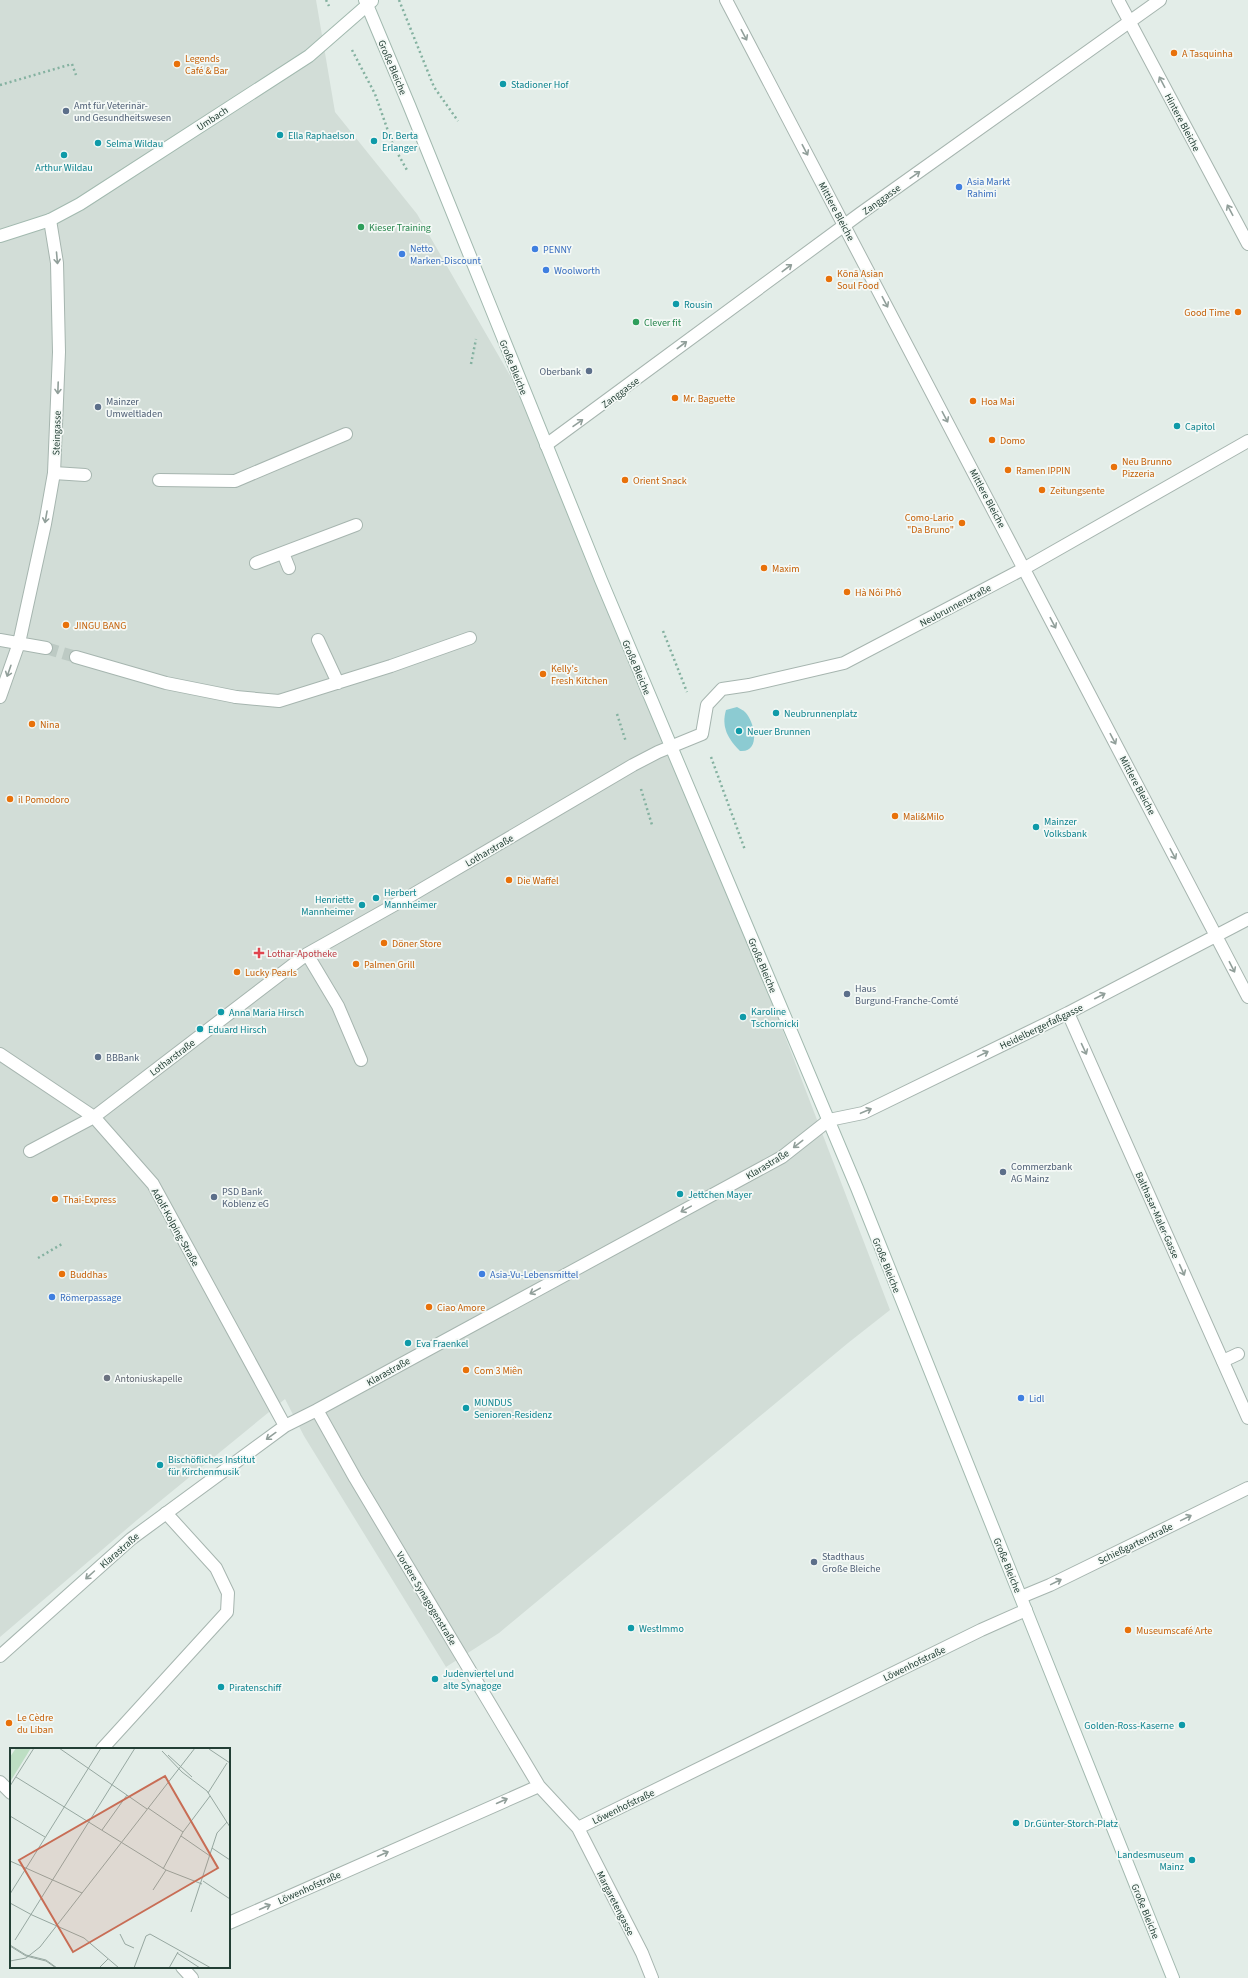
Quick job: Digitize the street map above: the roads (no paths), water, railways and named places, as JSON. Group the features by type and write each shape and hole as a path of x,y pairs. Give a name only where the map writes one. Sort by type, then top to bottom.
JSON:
{"street":[{"name":"Mittlere Bleiche","path":"726,0 1025,568 1248,997"},
{"name":"Hintere Bleiche","path":"1118,0 1248,244"},
{"name":"Zanggasse","path":"546,445 845,225 1160,0"},
{"name":"Umbach","path":"0,236 50,220 80,204 309,56 368,2"},
{"name":"Große Bleiche","path":"368,2 546,445 671,747 829,1120 1173,1978"},
{"name":"Steingasse","path":"0,697 19,643 45,524 54,472 59,352 57,263 50,220"},
{"path":"159,480 235,482 346,434"},
{"name":"Neubrunnenstraße","path":"671,747 702,734 707,705 722,689 749,685 844,663 1025,568 1248,441"},
{"path":"54,472 85,474"},
{"path":"256,563 356,525"},
{"path":"283,553 289,568"},
{"path":"76,657 166,683 236,698 279,701 338,683 470,638"},
{"path":"0,640 46,648"},
{"path":"318,640 338,683"},
{"name":"Lotharstraße","path":"30,1151 94,1117 308,954 619,774 658,752 671,747"},
{"name":"Heidelbergerfaßgasse","path":"829,1120 863,1113 1068,1013 1248,919"},
{"path":"308,954 338,1006 361,1060"},
{"name":"Balthasar-Maler-Gasse","path":"1068,1013 1248,1418"},
{"name":"Adolf-Kolping-Straße","path":"0,1054 94,1117 153,1184 285,1426"},
{"name":"Klarastraße","path":"0,1656 131,1539 285,1426 782,1157 829,1120"},
{"path":"1223,1362 1238,1354"},
{"name":"Vordere Synagogenstraße","path":"317,1410 355,1478 539,1786"},
{"name":"Schießgartenstraße","path":"1021,1597 1050,1585 1248,1488"},
{"path":"103,1748 227,1612 228,1593 216,1568 166,1513"},
{"name":"Löwenhofstraße","path":"578,1828 981,1630 1026,1610"},
{"path":"0,1782 10,1792"},
{"path":"539,1786 578,1828"},
{"name":"Löwenhofstraße","path":"230,1923 539,1786"},
{"name":"Margaretengasse","path":"578,1828 642,1953 652,1978"},
{"path":"183,1968 192,1978"}],"water":[{"name":"Neuer Brunnen","path":"737,707 744,711 749,717 753,729 753,742 751,747 747,750 740,751 729,737 725,727 724,722 726,710"}],"tunnel":[{"path":"46,648 76,657"}],"place":[{"name":"A Tasquinha","path":"1174,53"},
{"name":"Legends Café & Bar","path":"177,64"},
{"name":"Stadioner Hof","path":"503,84"},
{"name":"Amt für Veterinär- und Gesundheitswesen","path":"66,111"},
{"name":"Ella Raphaelson","path":"280,135"},
{"name":"Dr. Berta Erlanger","path":"374,141"},
{"name":"Selma Wildau","path":"98,143"},
{"name":"Arthur Wildau","path":"64,155"},
{"name":"Asia Markt Rahimi","path":"959,187"},
{"name":"Kieser Training","path":"361,227"},
{"name":"PENNY","path":"535,249"},
{"name":"Netto Marken-Discount","path":"402,254"},
{"name":"Woolworth","path":"546,270"},
{"name":"Kōnā Asian Soul Food","path":"829,279"},
{"name":"Rousin","path":"676,304"},
{"name":"Good Time","path":"1238,312"},
{"name":"Clever fit","path":"636,322"},
{"name":"Oberbank","path":"589,371"},
{"name":"Mr. Baguette","path":"675,398"},
{"name":"Hoa Mai","path":"973,401"},
{"name":"Mainzer Umweltladen","path":"98,407"},
{"name":"Capitol","path":"1177,426"},
{"name":"Domo","path":"992,440"},
{"name":"Neu Brunno Pizzeria","path":"1114,467"},
{"name":"Ramen IPPIN","path":"1008,470"},
{"name":"Orient Snack","path":"625,480"},
{"name":"Zeitungsente","path":"1042,490"},
{"name":"Como-Lario \"Da Bruno\"","path":"962,523"},
{"name":"Maxim","path":"764,568"},
{"name":"Hà Nôi Phô","path":"847,592"},
{"name":"JINGU BANG","path":"66,625"},
{"name":"Kelly's Fresh Kitchen","path":"543,674"},
{"name":"Neubrunnenplatz","path":"776,713"},
{"name":"Nina","path":"32,724"},
{"name":"Neuer Brunnen","path":"739,731"},
{"name":"il Pomodoro","path":"10,799"},
{"name":"Mali&Milo","path":"895,816"},
{"name":"Mainzer Volksbank","path":"1036,827"},
{"name":"Die Waffel","path":"509,880"},
{"name":"Herbert Mannheimer","path":"376,898"},
{"name":"Henriette Mannheimer","path":"362,905"},
{"name":"Döner Store","path":"384,943"},
{"name":"Lothar-Apotheke","path":"259,953"},
{"name":"Palmen Grill","path":"356,964"},
{"name":"Lucky Pearls","path":"237,972"},
{"name":"Haus Burgund-Franche-Comté","path":"847,994"},
{"name":"Anna Maria Hirsch","path":"221,1012"},
{"name":"Karoline Tschornicki","path":"743,1017"},
{"name":"Eduard Hirsch","path":"200,1029"},
{"name":"BBBank","path":"98,1057"},
{"name":"Commerzbank AG Mainz","path":"1003,1172"},
{"name":"Jettchen Mayer","path":"680,1194"},
{"name":"PSD Bank Koblenz eG","path":"214,1197"},
{"name":"Thai-Express","path":"55,1199"},
{"name":"Buddhas","path":"62,1274"},
{"name":"Asia-Vu-Lebensmittel","path":"482,1274"},
{"name":"Römerpassage","path":"52,1297"},
{"name":"Ciao Amore","path":"429,1307"},
{"name":"Eva Fraenkel","path":"408,1343"},
{"name":"Com 3 Miên","path":"466,1370"},
{"name":"Antoniuskapelle","path":"107,1378"},
{"name":"Lidl","path":"1021,1398"},
{"name":"MUNDUS Senioren-Residenz","path":"466,1408"},
{"name":"Bischöfliches Institut für Kirchenmusik","path":"160,1465"},
{"name":"Stadthaus Große Bleiche","path":"814,1562"},
{"name":"WestImmo","path":"631,1628"},
{"name":"Museumscafé Arte","path":"1128,1630"},
{"name":"Judenviertel und alte Synagoge","path":"435,1679"},
{"name":"Piratenschiff","path":"221,1687"},
{"name":"Le Cèdre du Liban","path":"9,1723"},
{"name":"Golden-Ross-Kaserne","path":"1182,1725"},
{"name":"Dr.Günter-Storch-Platz","path":"1016,1823"},
{"name":"Landesmuseum Mainz","path":"1192,1860"}]}
